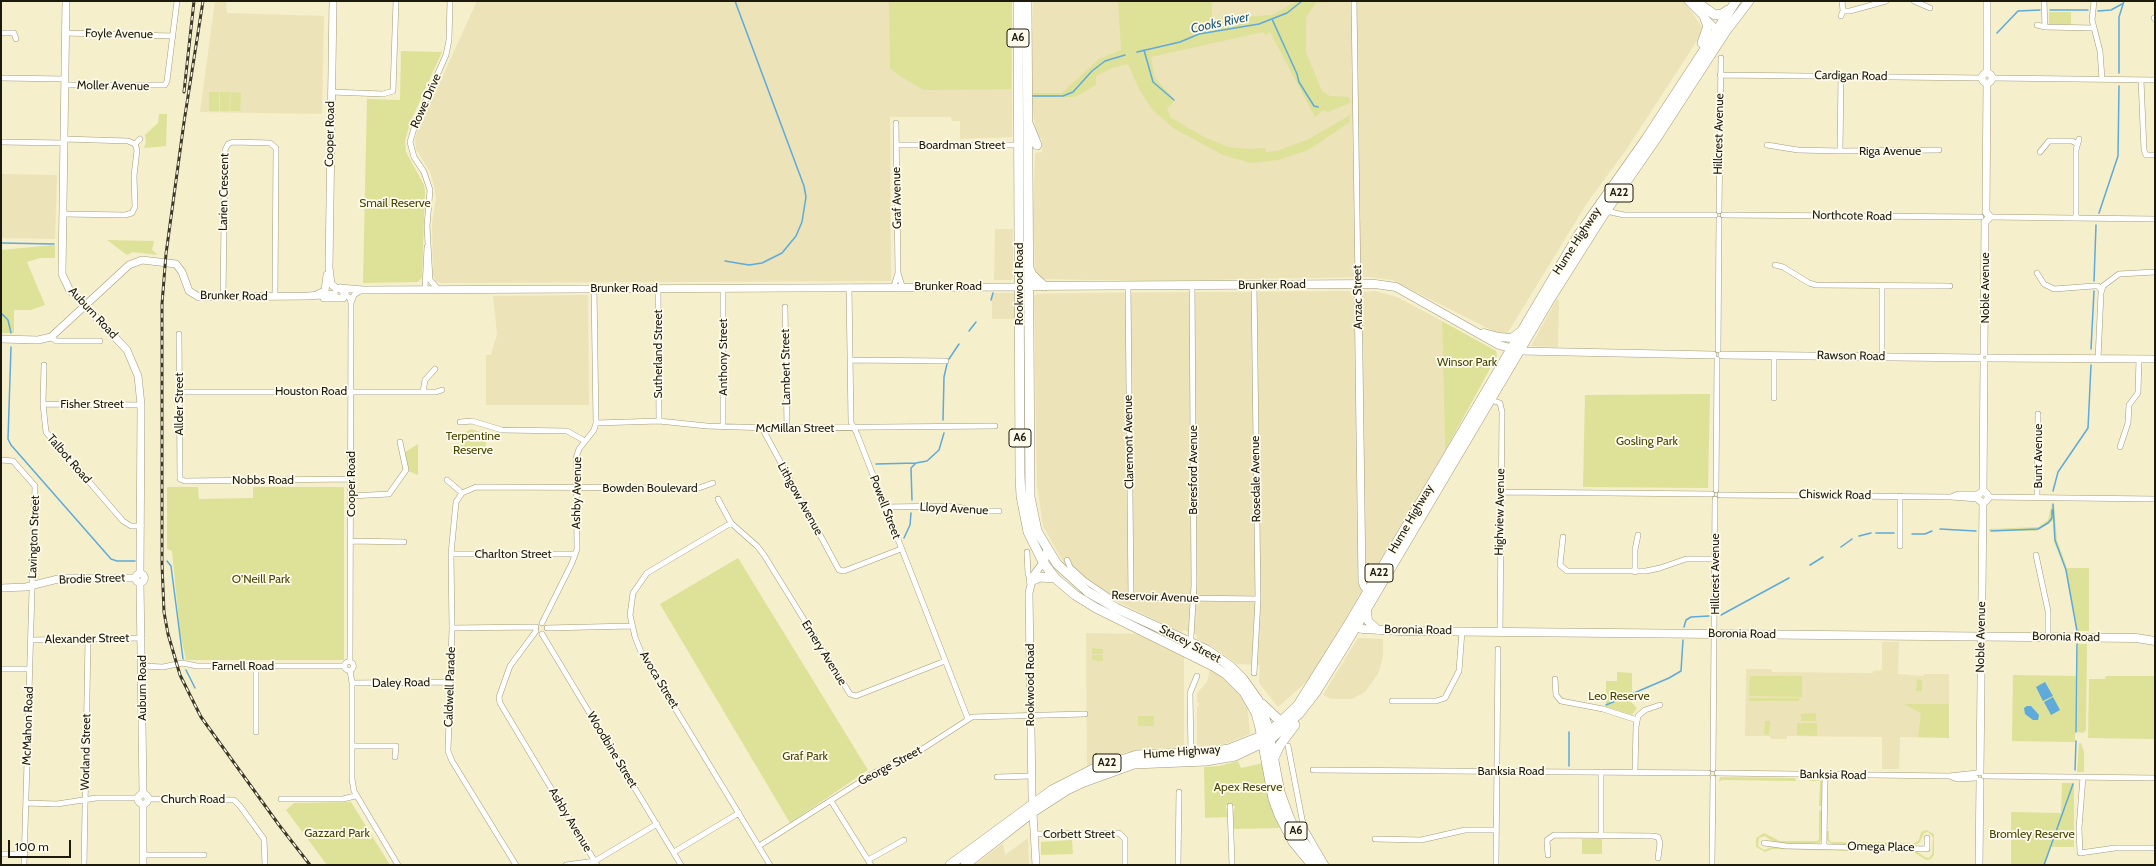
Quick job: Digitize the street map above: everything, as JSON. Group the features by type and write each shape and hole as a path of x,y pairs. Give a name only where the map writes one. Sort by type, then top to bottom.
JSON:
{"highway":[{"name":"Rookwood Road","path":"1018,1 1028,265 1024,286 1021,496 1028,532 1043,562"},
{"name":"Rookwood Road","path":"1027,1 1027,120 1023,145 1024,286 1030,497 1037,531 1047,550"},
{"name":"Hume Highway","path":"1266,737 1302,700 1352,626 1367,609 1491,400 1516,350 1521,331 1579,234 1646,139 1688,73 1721,31 1749,1"},
{"path":"1697,2 1718,15 1726,11 1735,2"},
{"name":"Hume Highway","path":"950,865 1033,808 1067,790 1113,770 1143,762 1191,757 1228,749 1266,737 1294,720 1316,692 1352,626 1368,591 1516,350 1606,211 1656,139 1721,31 1735,2"},
{"path":"1688,73 1707,32 1708,26 1705,19"},
{"path":"1027,120 1038,145"},
{"path":"1028,265 1032,275 1044,286"},
{"name":"Stacey Street","path":"1047,550 1057,564 1088,592 1116,608 1207,650 1230,666 1243,679 1258,700 1266,737 1273,799 1278,815 1293,842 1312,865"},
{"name":"Stacey Street","path":"1043,562 1056,578 1088,604 1221,670 1244,692 1256,713 1274,758 1280,792 1289,817 1296,832 1321,865"},
{"path":"1031,581 1045,576 1056,578"},
{"path":"1274,758 1280,745 1303,715 1316,692"},
{"path":"1258,700 1280,722"},
{"name":"Hume Highway","path":"965,865 1033,808"}],"main road":[{"name":"Auburn Road","path":"66,1 63,279 69,288 125,347 132,358 138,376 141,405 141,526 139,578 142,638 143,865"},
{"name":"Cooper Road","path":"329,268 333,1"},
{"path":"1688,1 1705,19 1721,31"},
{"name":"Noble Avenue","path":"1979,865 1987,1"},
{"path":"1697,2 1721,31"},
{"name":"Brunker Road","path":"86,305 132,263 152,260 178,265 188,289 199,297 308,296 340,294 361,290 425,289 1358,284 1396,287 1499,345 1516,350"},
{"path":"329,268 331,284 340,294"},
{"path":"308,296 324,292 329,268"},
{"name":"Anzac Street","path":"1358,284 1362,582 1368,591"},
{"path":"1,339 38,340 51,337 86,305"},
{"path":"1468,327 1506,338 1512,338 1521,331"},
{"name":"Rawson Road","path":"1516,350 1718,355 2155,360"},
{"name":"Rookwood Road","path":"1036,865 1031,776 1029,593 1031,581 1043,562 1047,550"},
{"name":"Brodie Street","path":"1,588 32,586 62,578 139,578"},
{"path":"1367,609 1368,621 1378,630"},
{"name":"Boronia Road","path":"1352,626 1378,630 2136,638 2155,641"},
{"name":"Boronia Road","path":"2136,638 2155,635"}],"street":[{"path":"173,36 177,1"},
{"path":"332,92 383,94 393,91 396,1"},
{"name":"Rowe Drive","path":"425,289 430,190 424,172 412,152 410,137 446,55 449,40 450,1"},
{"name":"Anzac Street","path":"1354,1 1358,284"},
{"path":"1842,1 1842,13 1886,1"},
{"path":"1914,1 1930,8"},
{"path":"2044,1 2045,27"},
{"path":"2094,1 2093,28 2100,50 2102,79"},
{"path":"2037,25 2045,27 2093,28"},
{"path":"1,33 14,33 16,39"},
{"name":"Foyle Avenue","path":"65,33 173,36"},
{"name":"Moller Avenue","path":"1,78 162,87 167,81 173,36"},
{"name":"Hillcrest Avenue","path":"1717,213 1720,58"},
{"name":"Cardigan Road","path":"1720,75 2155,80"},
{"path":"1840,151 1841,76"},
{"path":"2140,80 2144,150 2146,155 2155,155"},
{"name":"Graf Avenue","path":"896,123 898,273 902,286"},
{"path":"135,144 140,139"},
{"path":"1,142 128,141 135,144 137,150 134,176 135,207 132,213 126,215 63,214"},
{"path":"2040,152 2049,141 2078,141 2076,218"},
{"name":"Larien Crescent","path":"223,297 225,150 228,144 233,142 270,143 276,148 274,296"},
{"name":"Riga Avenue","path":"1767,144 1798,150 1939,150"},
{"name":"Boardman Street","path":"897,145 1023,145"},
{"path":"1606,211 1624,215 1717,213 1721,217"},
{"name":"Hillcrest Avenue","path":"1713,769 1715,559 1714,494 1721,217"},
{"name":"Northcote Road","path":"1721,217 1986,217 2155,219"},
{"name":"Rowe Drive","path":"427,246 430,280 438,289"},
{"path":"1775,265 1783,267 1812,285 1950,286"},
{"path":"2098,359 2101,290 2103,286 2119,274 2155,272"},
{"name":"Graf Avenue","path":"894,286 898,273"},
{"path":"2037,273 2040,280 2054,289 2098,286 2101,290"},
{"name":"Beresford Avenue","path":"1190,654 1193,598 1192,285"},
{"name":"Rosedale Avenue","path":"1254,285 1258,599 1254,673"},
{"name":"Claremont Avenue","path":"1128,286 1131,598"},
{"path":"1882,286 1882,357"},
{"name":"Powell Street","path":"849,287 850,418 968,719"},
{"path":"594,288 596,423"},
{"name":"Sutherland Street","path":"658,288 659,421"},
{"name":"Anthony Street","path":"723,288 723,426"},
{"path":"350,305 354,295 361,290"},
{"path":"340,294 349,297 350,305"},
{"name":"Cooper Road","path":"350,305 350,661 354,666 350,670"},
{"name":"Lambert Street","path":"785,307 787,428"},
{"name":"Allder Street","path":"179,334 179,474"},
{"path":"51,337 56,341 100,341"},
{"path":"1774,355 1774,398"},
{"path":"2120,447 2128,423 2129,405 2138,393 2139,359"},
{"path":"850,360 946,361"},
{"name":"Talbot Road","path":"44,365 43,404 46,432 123,521 131,526 141,526"},
{"path":"423,392 425,380 435,369"},
{"name":"Houston Road","path":"179,392 436,392 442,390"},
{"name":"Highview Avenue","path":"1491,400 1500,403 1502,412 1500,492 1500,632"},
{"name":"Fisher Street","path":"43,404 141,405"},
{"name":"Bunt Avenue","path":"2038,414 2038,497"},
{"path":"460,422 472,421 502,430 567,430 585,441"},
{"name":"McMillan Street","path":"596,423 659,421 762,428 995,426"},
{"name":"Ashby Avenue","path":"542,623 575,554 577,452 594,430 596,423"},
{"name":"Lithgow Avenue","path":"762,428 839,570 844,571 902,548"},
{"path":"351,496 390,494 406,470 400,442"},
{"name":"Lavington Street","path":"1,460 13,461 35,486 32,586"},
{"name":"Nobbs Road","path":"179,474 180,479 185,481 351,479"},
{"path":"448,480 462,493"},
{"name":"Bowden Boulevard","path":"462,493 476,487 699,488 713,484"},
{"path":"1500,492 1714,494"},
{"name":"Caldwell Parade","path":"462,493 456,502 454,509 451,554 452,628 448,751 452,761 516,865"},
{"name":"Chiswick Road","path":"1714,494 2155,499"},
{"path":"1900,496 1900,546"},
{"path":"718,500 730,523"},
{"name":"Lloyd Avenue","path":"885,506 953,506 976,511 1000,511"},
{"name":"Emery Avenue","path":"730,523 757,546 850,694 856,696 946,661"},
{"name":"Avoca Street","path":"730,523 647,573 633,593 630,604 632,626 641,652 770,865"},
{"path":"1635,572 1635,550 1638,536"},
{"path":"1563,537 1559,570 1635,572 1654,570 1686,559 1715,559"},
{"path":"351,541 404,542"},
{"path":"1027,552 1028,574 1031,581"},
{"name":"Charlton Street","path":"451,554 575,554"},
{"path":"2036,555 2048,611 2048,637"},
{"name":"Reservoir Avenue","path":"1067,560 1070,567 1084,580 1109,597 1258,599"},
{"name":"McMahon Road","path":"24,865 32,640 32,586"},
{"path":"536,629 542,623 547,628 632,626"},
{"path":"452,628 536,629 542,634 547,628"},
{"name":"Ashby Avenue","path":"536,629 510,666 499,697 500,703 596,863"},
{"path":"1392,701 1436,701 1445,698 1459,671 1462,631"},
{"name":"Woodbine Street","path":"542,634 681,865"},
{"name":"Worland Street","path":"84,865 88,638"},
{"name":"Alexander Street","path":"32,640 142,638"},
{"path":"1496,865 1498,649"},
{"path":"350,661 347,662 345,666 350,670 352,683 352,783 355,796 398,865"},
{"name":"Farnell Road","path":"142,666 163,667 182,664 197,666 345,666"},
{"path":"256,666 256,732"},
{"path":"1,669 30,669"},
{"path":"1191,757 1190,693 1198,676"},
{"path":"1554,705 1558,699 1555,678"},
{"name":"Daley Road","path":"352,683 450,682"},
{"path":"1558,699 1637,720"},
{"path":"1635,772 1637,720 1641,713 1660,705"},
{"name":"George Street","path":"759,846 874,773 924,748 968,719 975,717 1085,714"},
{"path":"352,746 396,746 395,757"},
{"path":"1288,746 1302,819 1316,849 1326,865"},
{"path":"1712,865 1713,778 1717,773 1713,769 1708,773 1713,778"},
{"name":"Banksia Road","path":"1313,770 1708,773"},
{"path":"1601,772 1601,836"},
{"name":"Banksia Road","path":"1717,773 1949,776 1957,779 1979,776 2155,778"},
{"path":"1824,846 1825,774"},
{"path":"997,777 1031,776"},
{"path":"2083,777 2079,828 2080,853 2115,848 2155,848"},
{"path":"1178,865 1179,792"},
{"path":"281,799 343,799 355,796"},
{"name":"Church Road","path":"26,803 57,804 86,799 234,800 264,839 265,865"},
{"path":"831,801 870,863 904,840"},
{"path":"1230,806 1232,865"},
{"path":"674,852 739,813"},
{"path":"566,865 596,863 656,824"},
{"path":"1375,839 1421,840 1465,830 1496,830"},
{"name":"Corbett Street","path":"1035,834 1120,833 1125,839 1125,865"},
{"path":"1548,855 1546,844 1549,835 1659,836 1660,846 1658,858"},
{"name":"Omega Place","path":"1764,843 1782,846 1927,848 1927,838"},
{"path":"1,854 25,854"},
{"path":"143,855 204,855"}],"shaded area":[{"path":"215,1 226,1 227,13 324,16 322,114 200,112"},
{"path":"477,1 1012,1 1012,137 960,139 960,121 952,121 951,117 890,117 891,281 441,283 435,281 433,275 432,223 436,199 434,185 430,172 416,149 415,140 417,132"},
{"path":"1033,1 1684,1 1704,30 1626,150 1587,203 1507,334 1499,334 1392,280 1368,277 1143,281 1042,279 1037,275 1035,269 1033,216 1035,153 1042,152 1042,139 1038,137 1035,128 1032,101"},
{"path":"1,174 57,175 55,239 1,238"},
{"path":"995,229 1013,229 1013,278 1011,280 994,280"},
{"path":"1349,291 1352,293 1376,291 1397,297 1442,321 1445,451 1318,665 1306,682 1278,707 1259,683 1260,665 1237,664 1213,647 1197,639 1197,635 1184,630 1180,632 1096,591 1065,565 1043,526 1037,485 1034,297 1036,294 1070,293"},
{"path":"992,293 1015,293 1015,319 992,319"},
{"path":"588,295 589,405 486,405 486,355 491,355 497,334 493,296"},
{"path":"1557,299 1559,300 1558,347 1531,346"},
{"path":"1086,633 1138,634 1184,657 1184,745 1182,747 1144,749 1106,757 1087,766"},
{"path":"1358,638 1383,639 1383,658 1378,674 1365,692 1352,699 1331,699 1323,695"},
{"path":"1882,642 1899,642 1898,674 1923,676 1924,674 1949,674 1949,738 1900,737 1899,769 1882,769 1882,737 1787,736 1787,739 1771,739 1770,736 1745,736 1746,669 1771,669 1772,672 1873,673 1873,671 1882,670"},
{"path":"1210,669 1231,684 1247,703 1250,734 1225,744 1200,747 1197,745 1197,706 1199,706 1199,703 1197,702 1197,693 1207,682"},
{"path":"1028,838 1029,865 975,865 1003,843 1005,855"}],"green space":[{"path":"889,1 1012,1 1011,89 924,90 900,76 890,68"},
{"path":"1118,1 1212,1 1212,19 1272,15 1297,1 1345,1 1316,3 1306,17 1306,53 1322,91 1330,96 1349,97 1350,103 1328,112 1324,110 1315,117 1270,32 1265,35 1263,32 1151,57 1155,78 1174,99 1173,103 1167,108 1170,117 1204,137 1228,147 1249,149 1265,148 1266,152 1277,151 1309,139 1350,115 1350,122 1308,150 1278,160 1251,163 1223,155 1173,128 1152,109 1139,89 1128,64 1112,68 1096,76 1096,85 1075,97 1032,97 1033,93 1062,93 1099,59 1121,50"},
{"path":"2049,12 2071,12 2071,24 2049,25"},
{"name":"Smail Reserve","path":"401,51 442,52 410,123 405,141 406,152 424,185 425,191 422,277 418,282 363,283 367,99 400,100"},
{"path":"209,92 219,92 219,111 209,111"},
{"path":"220,92 230,92 229,111 220,111"},
{"path":"231,92 241,93 240,111 230,111"},
{"path":"159,114 167,114 166,146 144,148 146,142 145,135 158,123"},
{"path":"107,240 154,241 152,250 158,255 133,252 127,255"},
{"path":"55,245 55,258 40,258 27,262 45,305 31,310 14,310 14,333 1,333 1,250"},
{"name":"Winsor Park","path":"1442,321 1496,351 1497,356 1445,451"},
{"name":"Gosling Park","path":"1710,394 1708,488 1583,487 1585,395"},
{"name":"Terpentine Reserve","path":"471,429 486,434 486,456 460,455 461,435"},
{"path":"418,444 418,475 408,471 405,452"},
{"name":"O'Neill Park","path":"167,487 198,487 199,499 253,498 253,487 344,487 344,660 186,660 180,632 172,551 167,549"},
{"path":"2052,504 2054,504 2057,540 2067,568 2089,568 2089,631 2077,631 2065,568 2054,542 2053,521 2036,531 1989,531 1989,529 2039,527 2048,520"},
{"name":"Graf Park","path":"738,558 868,770 790,823 660,604"},
{"path":"2078,644 2087,644 2086,730 2083,733 2077,732"},
{"path":"1092,648 1103,649 1103,654 1092,654"},
{"path":"1092,655 1103,655 1103,661 1092,660"},
{"name":"Leo Reserve","path":"1617,672 1632,673 1632,703 1637,708 1632,715 1606,707 1606,681 1617,681"},
{"path":"2013,675 2076,676 2075,742 2012,741"},
{"path":"1750,676 1802,676 1802,697 1749,696"},
{"path":"2106,676 2155,676 2155,739 2088,738 2089,679 2105,679"},
{"path":"1917,679 1922,680 1922,691 1916,691"},
{"path":"1749,698 1799,698 1799,701 1749,701"},
{"path":"1904,704 1949,704 1949,738 1918,737 1921,713"},
{"path":"1816,713 1816,721 1801,721 1801,714"},
{"path":"1138,716 1154,716 1154,726 1138,726"},
{"path":"1765,721 1770,721 1769,735 1764,734"},
{"path":"1797,723 1817,723 1817,736 1797,735"},
{"path":"2079,743 2081,743 2084,752 2084,772 2077,772"},
{"name":"Apex Reserve","path":"1238,761 1241,768 1264,763 1275,815 1280,828 1234,829 1233,812 1235,807 1231,803 1226,805 1228,817 1205,818 1204,767 1220,766"},
{"path":"1720,777 1795,778 1796,781 1722,780 1719,782"},
{"path":"1810,779 1822,781 1822,806 1819,806 1820,781 1810,781"},
{"name":"Bromley Reserve","path":"2062,783 2074,783 2074,847 2051,847 2045,865 2011,865 2011,812 2061,813"},
{"name":"Gazzard Park","path":"351,802 390,865 327,865 286,810 294,803"},
{"path":"1819,810 1822,811 1822,840 1819,843 1784,844 1773,842 1765,836 1759,838 1758,846 1764,850 1772,847 1916,851 1929,858 1932,854 1933,837 1928,832 1924,833 1920,842 1914,846 1832,844 1826,840 1826,831 1829,831 1829,839 1831,842 1915,843 1919,840 1921,832 1926,830 1934,834 1934,855 1931,859 1926,860 1915,853 1772,849 1765,852 1756,847 1756,838 1764,833 1780,841 1817,841 1819,839"},
{"path":"1582,839 1602,839 1602,854 1582,854"},
{"path":"1072,840 1073,854 1041,855 1041,842"}],"water":[{"path":"2045,682 2053,696 2043,701 2036,687"},
{"path":"2053,697 2060,710 2051,715 2044,702"},
{"path":"2031,706 2039,715 2038,720 2033,720 2025,714 2024,708"}],"waterway":[{"path":"725,261 749,265 762,263 782,253 796,236 802,222 806,197 804,186 735,1"},
{"name":"Cooks River","path":"1137,52 1180,42 1199,34 1259,24 1287,13 1302,1"},
{"path":"2119,73 2119,17 2124,1"},
{"path":"2098,11 2111,10 2122,4"},
{"path":"1997,33 2018,11 2040,10"},
{"path":"2050,10 2088,10"},
{"path":"1272,19 1297,74 1299,82 1314,106 1318,107"},
{"path":"1144,50 1153,82 1174,100"},
{"name":"Cooks River","path":"1031,96 1063,96 1073,92 1092,71 1105,61 1125,55"},
{"path":"2099,213 2118,156 2119,86"},
{"path":"2094,281 2096,225"},
{"path":"1,243 54,244"},
{"path":"2091,349 2094,291"},
{"path":"991,300 993,293"},
{"path":"1,313 8,320 11,333"},
{"path":"969,331 976,322"},
{"path":"949,359 959,344"},
{"path":"11,347 8,439 11,445 111,559 117,561 135,561"},
{"path":"943,420 944,377 947,364"},
{"path":"2053,491 2058,472 2088,428 2091,365"},
{"path":"912,500 911,468 916,463 927,461 939,450 944,433"},
{"path":"876,464 916,463"},
{"path":"2053,504 2055,540 2066,570 2077,631"},
{"path":"1991,531 2038,529 2048,523 2052,518 2052,510"},
{"path":"904,538 910,525 911,513"},
{"path":"1940,529 1976,531"},
{"path":"1912,534 1925,534 1932,531"},
{"path":"1859,536 1871,533"},
{"path":"1876,533 1894,533"},
{"path":"1841,547 1852,539"},
{"path":"1810,565 1823,557"},
{"path":"167,561 171,566 183,659"},
{"path":"1721,615 1789,578"},
{"path":"1684,627 1686,620 1691,617 1709,616"},
{"path":"1606,705 1669,678 1681,671 1683,640"},
{"path":"2076,732 2077,644"},
{"path":"186,670 195,688"},
{"path":"1569,732 1569,766"},
{"path":"2075,770 2076,741"},
{"path":"2044,865 2073,784"}],"railway":[{"path":"184,92 194,1"},
{"path":"203,1 184,122 166,254 162,304 162,564 164,612 168,634 180,675 201,717 279,825 310,865"}]}
